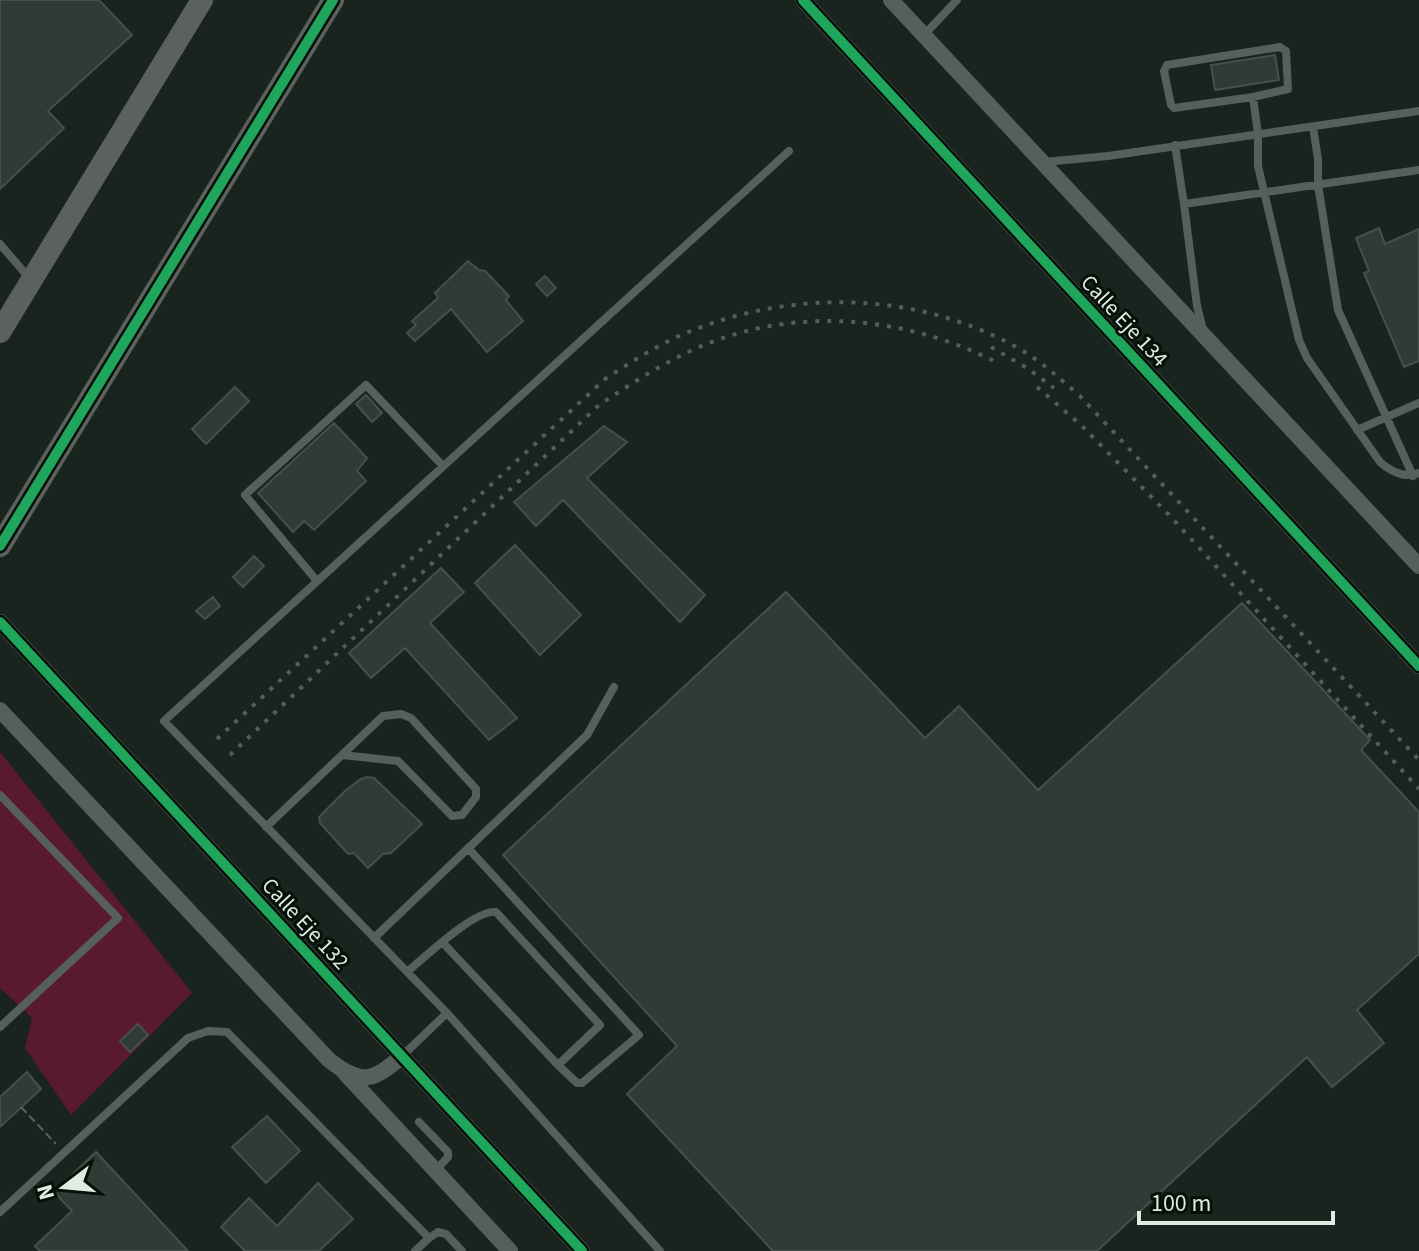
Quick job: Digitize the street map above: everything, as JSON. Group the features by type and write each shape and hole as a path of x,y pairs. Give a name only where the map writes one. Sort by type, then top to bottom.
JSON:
{"street":[{"path":"0,332 202,0"},
{"path":"0,546 333,0"},
{"name":"Calle Eje 134","path":"803,0 1419,666"},
{"path":"891,0 1419,566"},
{"name":"Calle Eje 132","path":"0,622 582,1251"},
{"path":"0,710 510,1251"},
{"path":"343,1071 362,1077 379,1076 402,1056"}],"lane":[{"path":"924,35 957,0"},
{"path":"1284,48 1290,87 1253,97 1174,108 1165,67 1284,48"},
{"path":"1253,97 1258,166 1299,340 1307,358 1380,462 1391,471 1416,474"},
{"path":"1044,162 1108,156 1419,111"},
{"path":"1313,127 1318,185 1338,310 1386,418 1416,474"},
{"path":"1175,145 1197,306 1204,334"},
{"path":"660,1251 447,1013 164,721 789,151"},
{"path":"1184,204 1419,170"},
{"path":"0,244 31,279"},
{"path":"317,581 245,495 366,385 443,466"},
{"path":"1357,430 1419,403"},
{"path":"374,938 587,735 614,687"},
{"path":"266,827 383,716 401,714 411,718 467,778 476,789 476,797 462,815 452,816 398,761 342,755"},
{"path":"0,795 118,918 0,1027"},
{"path":"443,943 577,1083 582,1083 639,1035 468,848"},
{"path":"407,972 479,915 496,912 600,1025 558,1065"},
{"path":"402,1056 447,1013"},
{"path":"0,1212 188,1038 208,1031 227,1032 429,1238"},
{"path":"419,1122 448,1152 448,1157 435,1170"},
{"path":"415,1251 438,1232 446,1234 462,1251"}],"path":[{"path":"21,1107 57,1145"}],"shaded area":[{"path":"0,752 192,993 71,1115 25,1048 32,1018 0,988"}],"building":[{"path":"0,0 99,0 132,35 48,111 64,128 0,189"},
{"path":"1275,55 1279,80 1215,90 1211,65"},
{"path":"1379,228 1385,244 1419,229 1419,361 1404,367 1364,273 1369,271 1356,238"},
{"path":"468,261 485,271 509,296 506,300 523,321 487,352 451,309 415,341 407,333 416,325 412,321 438,298 435,293"},
{"path":"545,276 556,288 547,296 536,284"},
{"path":"235,387 249,401 206,444 192,429"},
{"path":"366,395 382,413 372,422 356,404"},
{"path":"334,423 367,458 357,471 366,481 314,530 304,521 293,532 258,493"},
{"path":"604,426 627,442 587,478 705,595 680,622 563,500 536,526 514,502"},
{"path":"515,545 581,615 540,655 475,583"},
{"path":"254,556 264,566 243,587 233,577"},
{"path":"441,568 464,592 430,623 517,718 489,740 405,648 371,678 349,653"},
{"path":"786,592 925,738 959,706 1038,790 1242,603 1370,740 1361,750 1419,812 1419,954 1357,1010 1384,1043 1332,1087 1307,1057 1097,1251 773,1251 627,1094 677,1046 503,855"},
{"path":"213,597 220,606 205,619 196,611"},
{"path":"367,777 374,778 422,824 391,853 383,854 368,868 354,853 348,854 320,823 319,817 345,791"},
{"path":"138,1024 148,1035 130,1052 120,1041"},
{"path":"27,1072 41,1089 0,1127 0,1097"},
{"path":"267,1116 300,1151 266,1183 232,1147"},
{"path":"96,1152 188,1251 40,1251 35,1246 72,1211 54,1192"},
{"path":"318,1183 353,1219 319,1251 245,1251 221,1227 249,1198 277,1226"}],"railway":[{"path":"217,739 605,379 668,341 731,317 813,303 855,303 938,315 1016,347 1049,370 1080,396 1419,760"},
{"path":"230,755 599,405 674,359 706,344 758,328 829,321 899,328 934,337 1000,364"},
{"path":"991,347 1054,388"},
{"path":"1037,387 1081,425 1171,517 1419,789"}],"cycle path":[{"path":"0,546 333,0"},
{"path":"803,0 1419,666"},
{"path":"0,622 582,1251"}]}
